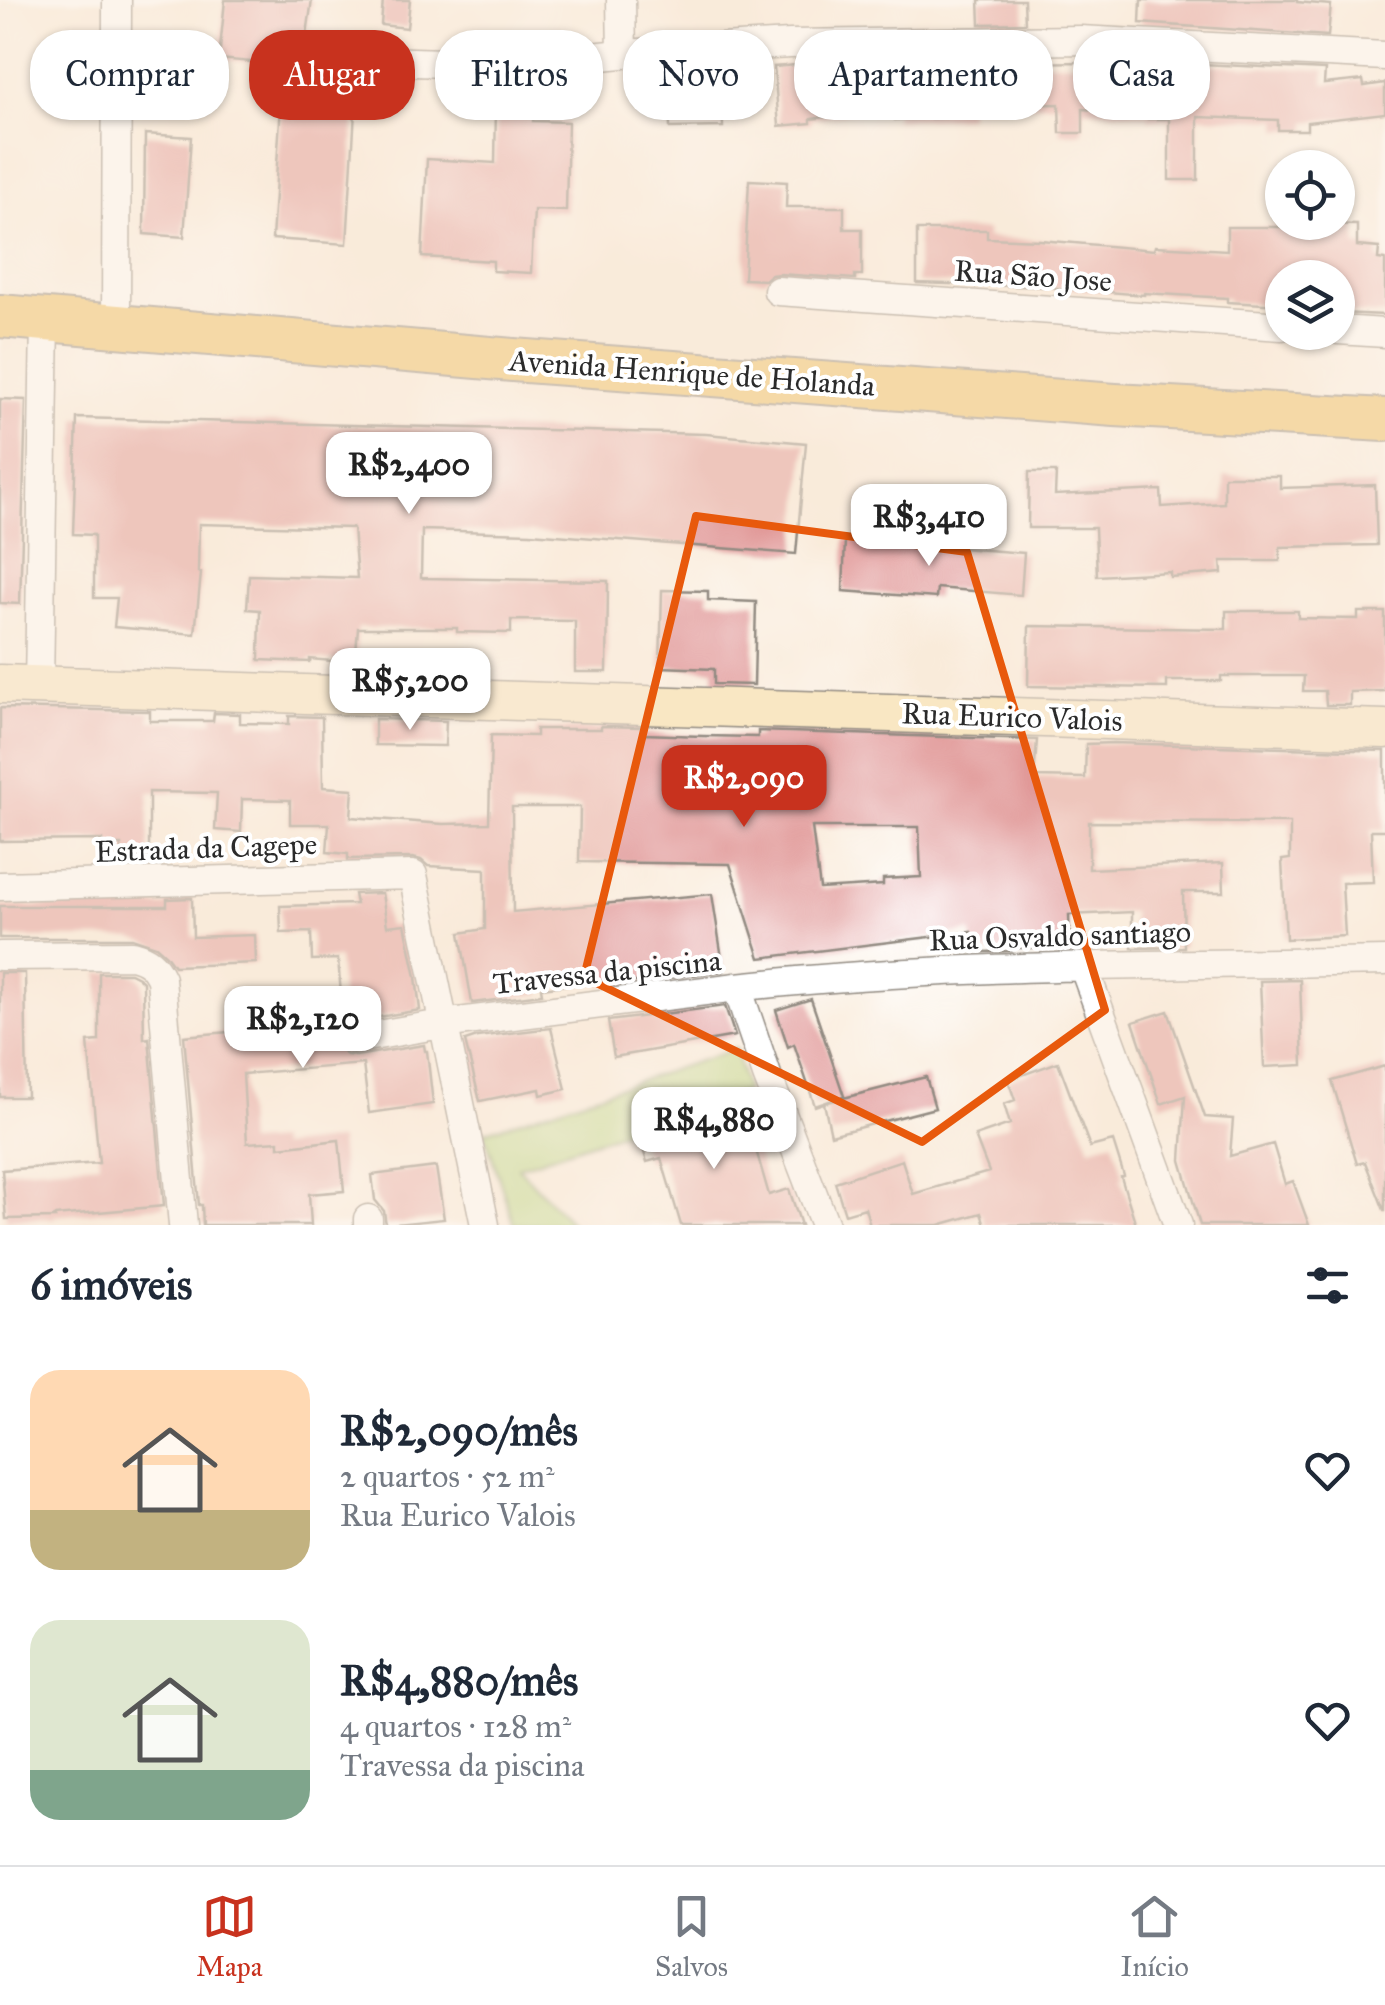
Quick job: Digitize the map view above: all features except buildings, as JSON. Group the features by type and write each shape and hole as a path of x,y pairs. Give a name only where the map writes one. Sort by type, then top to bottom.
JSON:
{"main road":[{"name":"Avenida Henrique de Holanda","path":"0,316 514,360 1114,405 1385,420"},
{"name":"Rua Eurico Valois","path":"0,684 1385,729"}],"street":[{"path":"116,326 117,0"},
{"path":"622,0 622,54"},
{"path":"415,62 508,65 790,44 1080,40 1385,56"},
{"name":"Rua São Jose","path":"778,291 1265,325"},
{"path":"39,686 45,320"},
{"path":"1355,331 1385,333"},
{"name":"Estrada da Cagepe","path":"0,886 413,874 442,1024"},
{"path":"0,956 132,955 155,966 160,978 182,1225"},
{"name":"Rua Osvaldo santiago","path":"737,987 827,977 1385,961"},
{"path":"1084,968 1178,1225"},
{"name":"Travessa da piscina","path":"354,1039 442,1024 737,987 825,1225"},
{"path":"442,1024 476,1221"}],"highlighted area":[{"path":"696,516 967,552 1105,1010 922,1142 584,977"}],"green space":[{"path":"735,1049 746,1091 518,1167 573,1225 514,1225 484,1132"}]}
